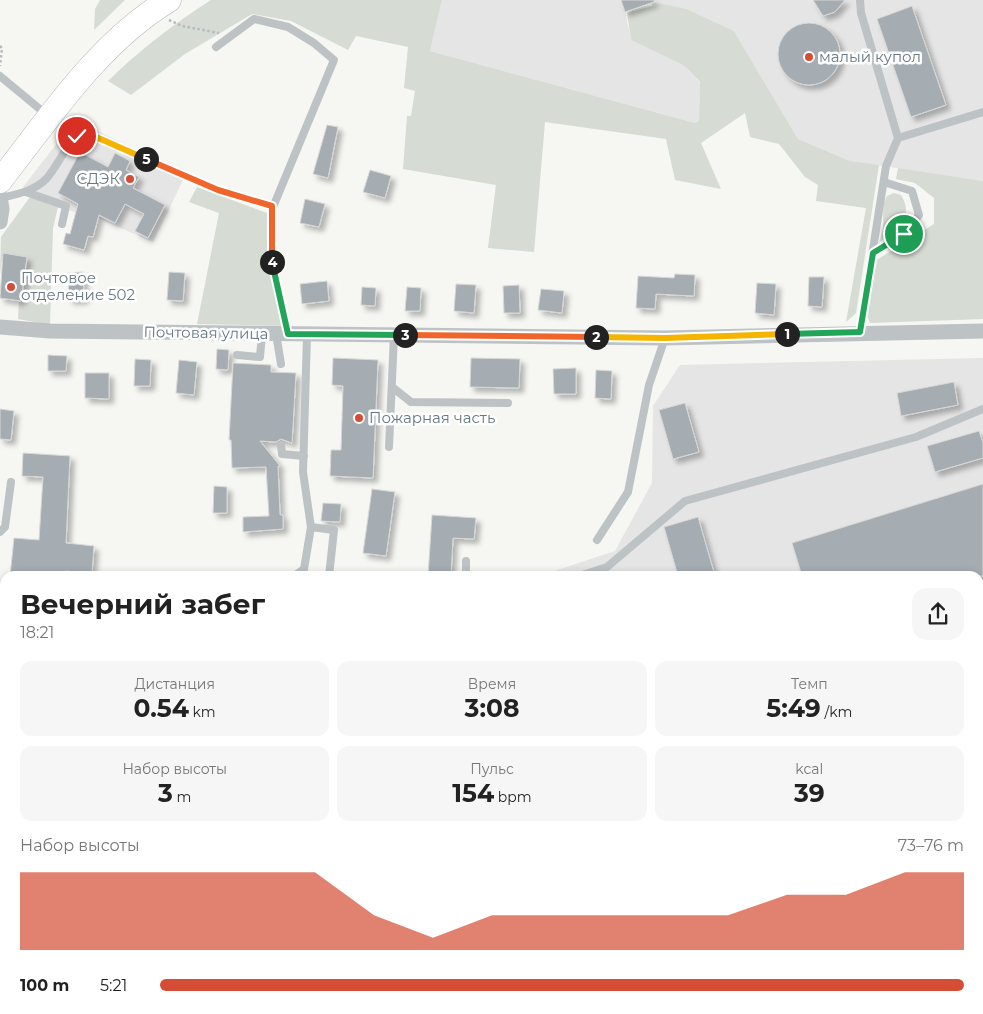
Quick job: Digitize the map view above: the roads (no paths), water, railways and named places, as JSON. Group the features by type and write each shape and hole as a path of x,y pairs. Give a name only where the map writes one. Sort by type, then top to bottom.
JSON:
{"main road":[{"path":"0,181 94,63 130,28 167,9"}],"street":[{"path":"0,197 2,209 0,222"},
{"name":"Почтовая улица","path":"0,327 50,330 307,335 665,338 860,332 983,331"}],"lane":[{"path":"860,0 861,13 898,138 886,166 860,332"},
{"path":"0,197 26,192 46,179 77,136 87,133 218,190 272,206 334,60 314,43 288,27 254,20 216,47"},
{"path":"0,76 50,118"},
{"path":"898,138 983,112"},
{"path":"873,253 904,234 919,215 912,191 884,182"},
{"path":"26,192 66,206 62,224"},
{"path":"238,355 260,357 276,334"},
{"path":"276,334 282,364"},
{"path":"301,571 304,569 311,527 303,472 307,335"},
{"path":"389,447 394,335"},
{"path":"597,540 628,492 649,385 665,338"},
{"path":"392,387 411,402 508,403"},
{"path":"595,571 607,567 685,501 916,438 983,409"},
{"path":"281,445 282,454 304,456"},
{"path":"0,532 5,526 11,482"},
{"path":"311,527 334,530 330,571"},
{"path":"466,561 466,571"}],"place":[{"name":"малый купол","path":"809,57"},
{"name":"СДЭК","path":"130,179"},
{"name":"Почтовое отделение 502","path":"11,287"},
{"name":"Пожарная часть","path":"359,418"}]}
